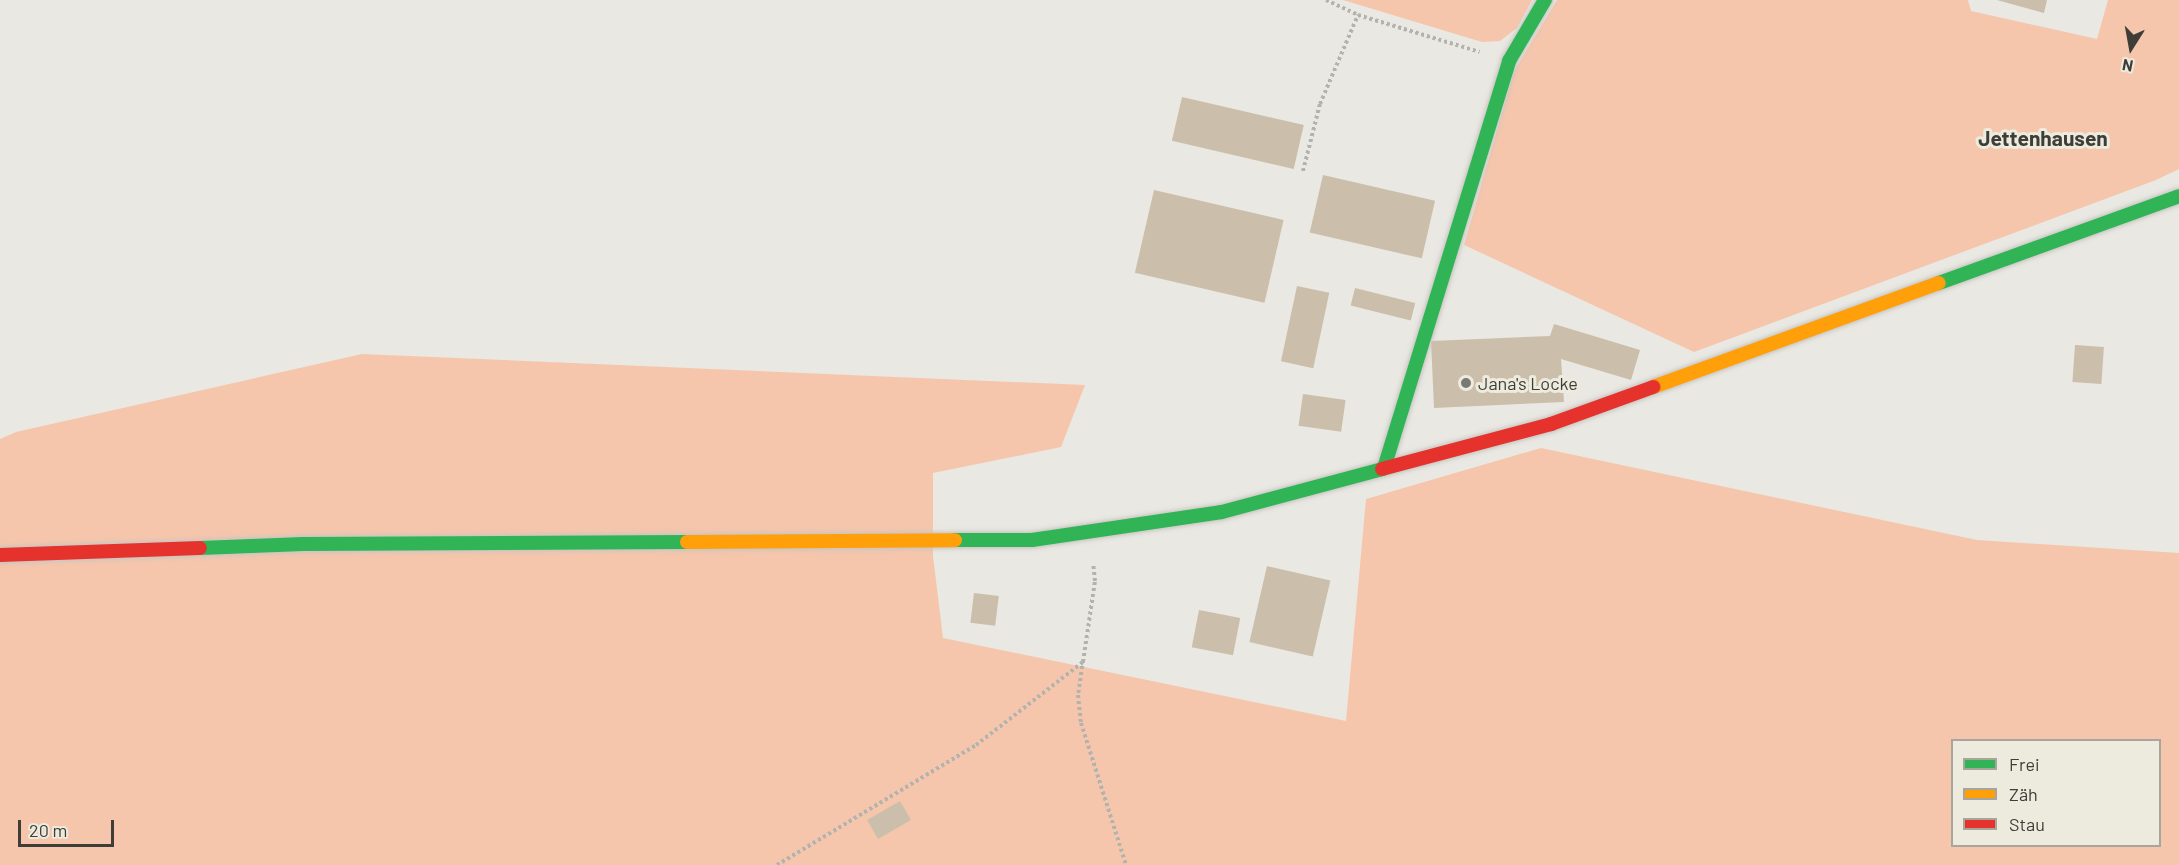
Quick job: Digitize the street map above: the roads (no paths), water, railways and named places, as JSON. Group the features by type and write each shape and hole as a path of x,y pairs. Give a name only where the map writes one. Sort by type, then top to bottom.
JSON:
{"street":[{"path":"1384,468 1509,61 1545,0"},
{"path":"0,555 303,544 1032,540 1221,512 1551,424 2179,196"}],"place":[{"name":"Jana's Locke","path":"1466,383"}],"district":[{"name":"Jettenhausen","path":"2043,138"}]}
